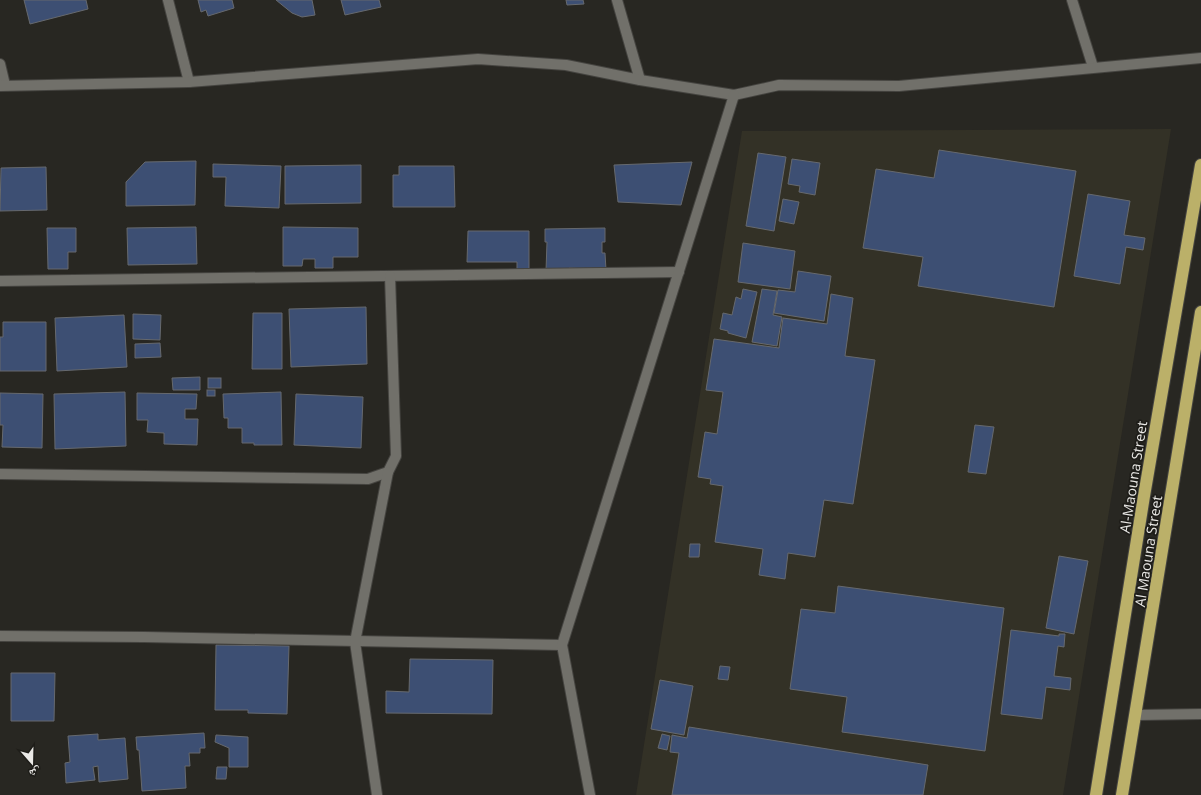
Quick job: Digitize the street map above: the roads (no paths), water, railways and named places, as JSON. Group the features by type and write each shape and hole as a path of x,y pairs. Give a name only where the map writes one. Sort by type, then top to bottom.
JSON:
{"highway":[{"name":"Al-Maouna Street","path":"1096,795 1144,496 1201,164"},
{"name":"Al Maouna Street","path":"1122,795 1137,715 1199,333 1201,312"}],"street":[{"path":"168,0 189,82"},
{"path":"617,0 640,80"},
{"path":"1072,0 1093,67"},
{"path":"0,64 3,85 189,82 478,60 566,65 640,80 734,95 779,85 899,86 1201,58"},
{"path":"590,795 562,645 734,95"},
{"path":"0,281 679,272"},
{"path":"377,795 355,642 388,472 396,456 390,276"},
{"path":"0,474 368,479 388,472"},
{"path":"0,636 144,637 562,645"},
{"path":"1137,715 1201,714"}]}
